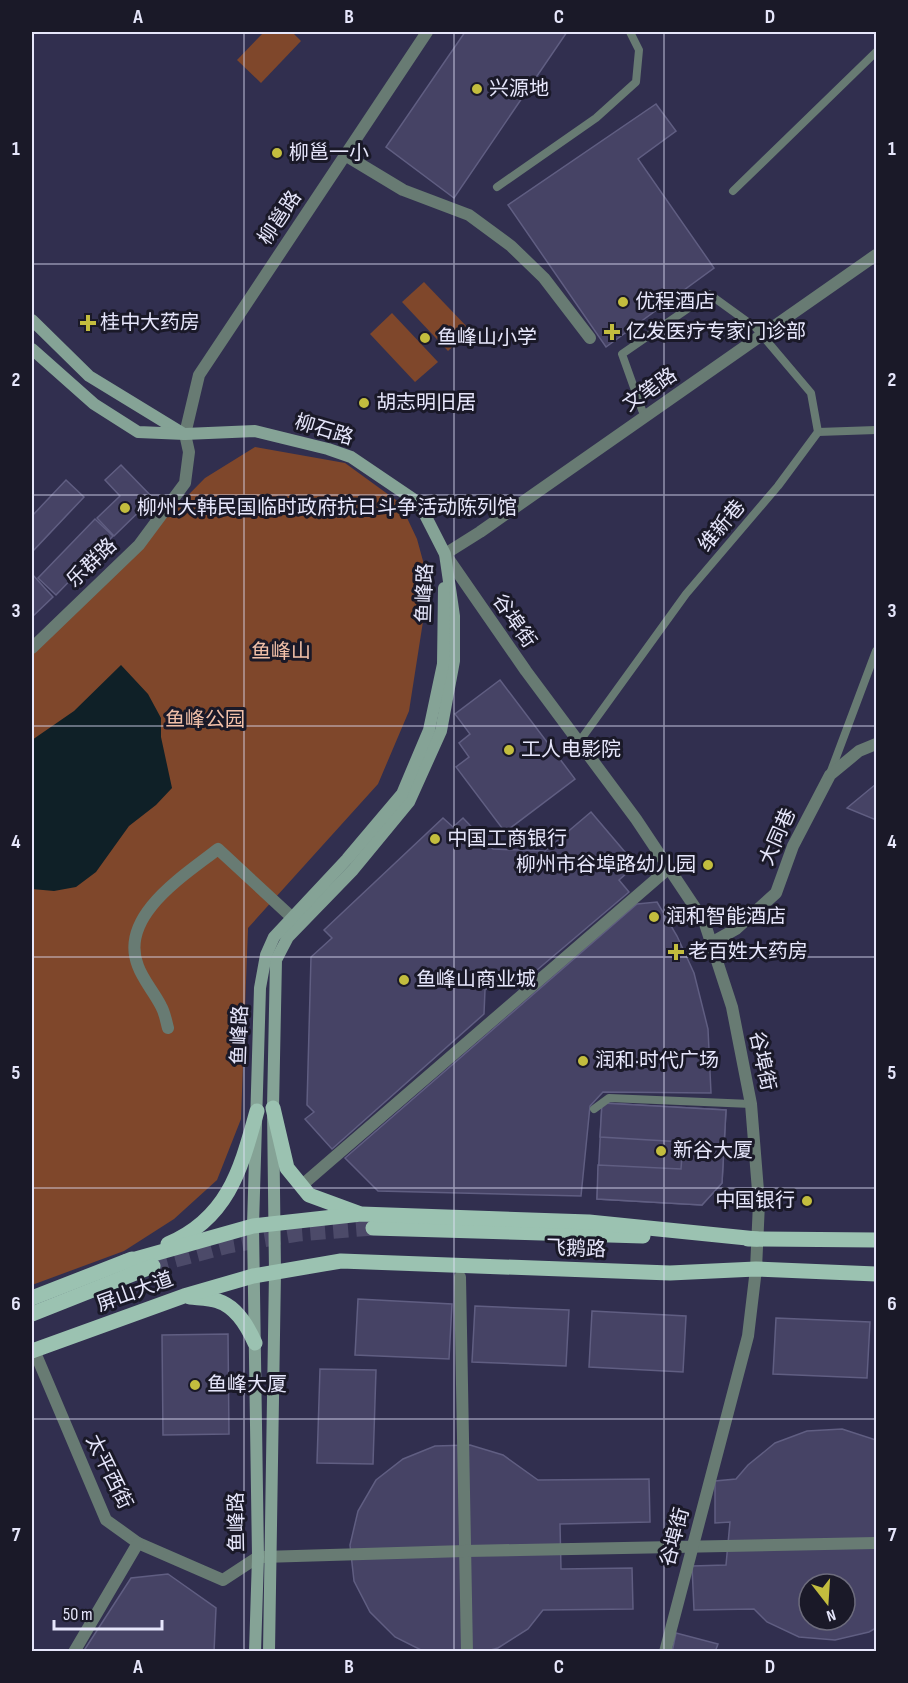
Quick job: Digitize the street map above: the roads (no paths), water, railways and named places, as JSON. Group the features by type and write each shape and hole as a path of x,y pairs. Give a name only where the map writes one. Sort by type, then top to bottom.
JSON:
{"main road":[{"path":"32,320 89,376 185,434"},
{"name":"柳石路","path":"32,349 94,404 138,432 185,434 255,431 351,457 419,503 445,554"},
{"name":"鱼峰路","path":"269,1652 253,1276 260,988 266,955 274,938 296,921 402,794 411,773 429,730 443,664 445,554"},
{"name":"鱼峰路","path":"255,1652 264,1557 274,1272 273,1108 276,960 296,921"},
{"path":"273,1108 288,1168 301,1186 309,1195 361,1214"},
{"path":"32,1298 179,1239 214,1212 235,1181 257,1110"},
{"path":"125,1262 253,1226 361,1214 588,1222 757,1239"},
{"name":"飞鹅路","path":"373,1228 505,1234 876,1240"},
{"name":"飞鹅路","path":"253,1276 341,1262 670,1274 756,1269 876,1274"},
{"name":"屏山大道","path":"32,1314 153,1266"},
{"name":"屏山大道","path":"33,1351 184,1296 253,1276"},
{"path":"184,1296 219,1301 247,1324 255,1343"}],"street":[{"name":"柳邕路","path":"185,434 199,375 427,32"},
{"path":"345,156 403,190 469,215 511,246 544,278 590,338"},
{"name":"文笔路","path":"445,554 646,416 759,332 876,255"},
{"name":"乐群路","path":"32,648 139,545 185,483 189,452 185,434"},
{"name":"谷埠街","path":"445,554 526,671 636,819 704,921 732,1007 752,1104 759,1203 756,1269 748,1336 665,1652"},
{"name":"大同巷","path":"711,943 736,928 776,893 793,846 830,775 860,751 876,744"},
{"path":"168,1028 162,1008 138,966 133,947 146,911 165,891 218,849 296,921"},
{"path":"301,1186 669,868"},
{"path":"460,1277 467,1652"},
{"name":"太平西街","path":"33,1351 106,1520 138,1543 223,1580 264,1557"},
{"path":"74,1652 138,1543"},
{"path":"264,1557 876,1543"}],"lane":[{"path":"497,187 596,118 636,82 639,50 630,32"},
{"path":"733,192 876,52"},
{"path":"646,416 622,354 709,294 759,332 811,393 818,432 876,430"},
{"name":"维新巷","path":"579,742 686,594 778,486 818,432"},
{"path":"830,775 876,651"},
{"path":"594,1109 609,1098 752,1104"}],"water":[{"path":"121,665 148,694 161,718 161,737 172,788 156,805 129,826 96,872 76,887 54,891 32,889 32,740 74,711"}],"tunnel":[{"path":"153,1266 228,1246 298,1234 373,1228"}],"place":[{"name":"兴源地","path":"477,89"},
{"name":"柳邕一小","path":"277,153"},
{"name":"优程酒店","path":"623,302"},
{"name":"桂中大药房","path":"88,323"},
{"name":"亿发医疗专家门诊部","path":"612,332"},
{"name":"鱼峰山小学","path":"425,338"},
{"name":"胡志明旧居","path":"364,403"},
{"name":"柳州大韩民国临时政府抗日斗争活动陈列馆","path":"125,508"},
{"name":"工人电影院","path":"509,750"},
{"name":"中国工商银行","path":"435,839"},
{"name":"柳州市谷埠路幼儿园","path":"708,865"},
{"name":"润和智能酒店","path":"654,917"},
{"name":"老百姓大药房","path":"676,952"},
{"name":"鱼峰山商业城","path":"404,980"},
{"name":"润和·时代广场","path":"583,1061"},
{"name":"新谷大厦","path":"661,1151"},
{"name":"中国银行","path":"807,1201"},
{"name":"鱼峰大厦","path":"195,1385"}],"park label":[{"name":"鱼峰山","path":"281,652"},
{"name":"鱼峰公园","path":"205,720"}]}
